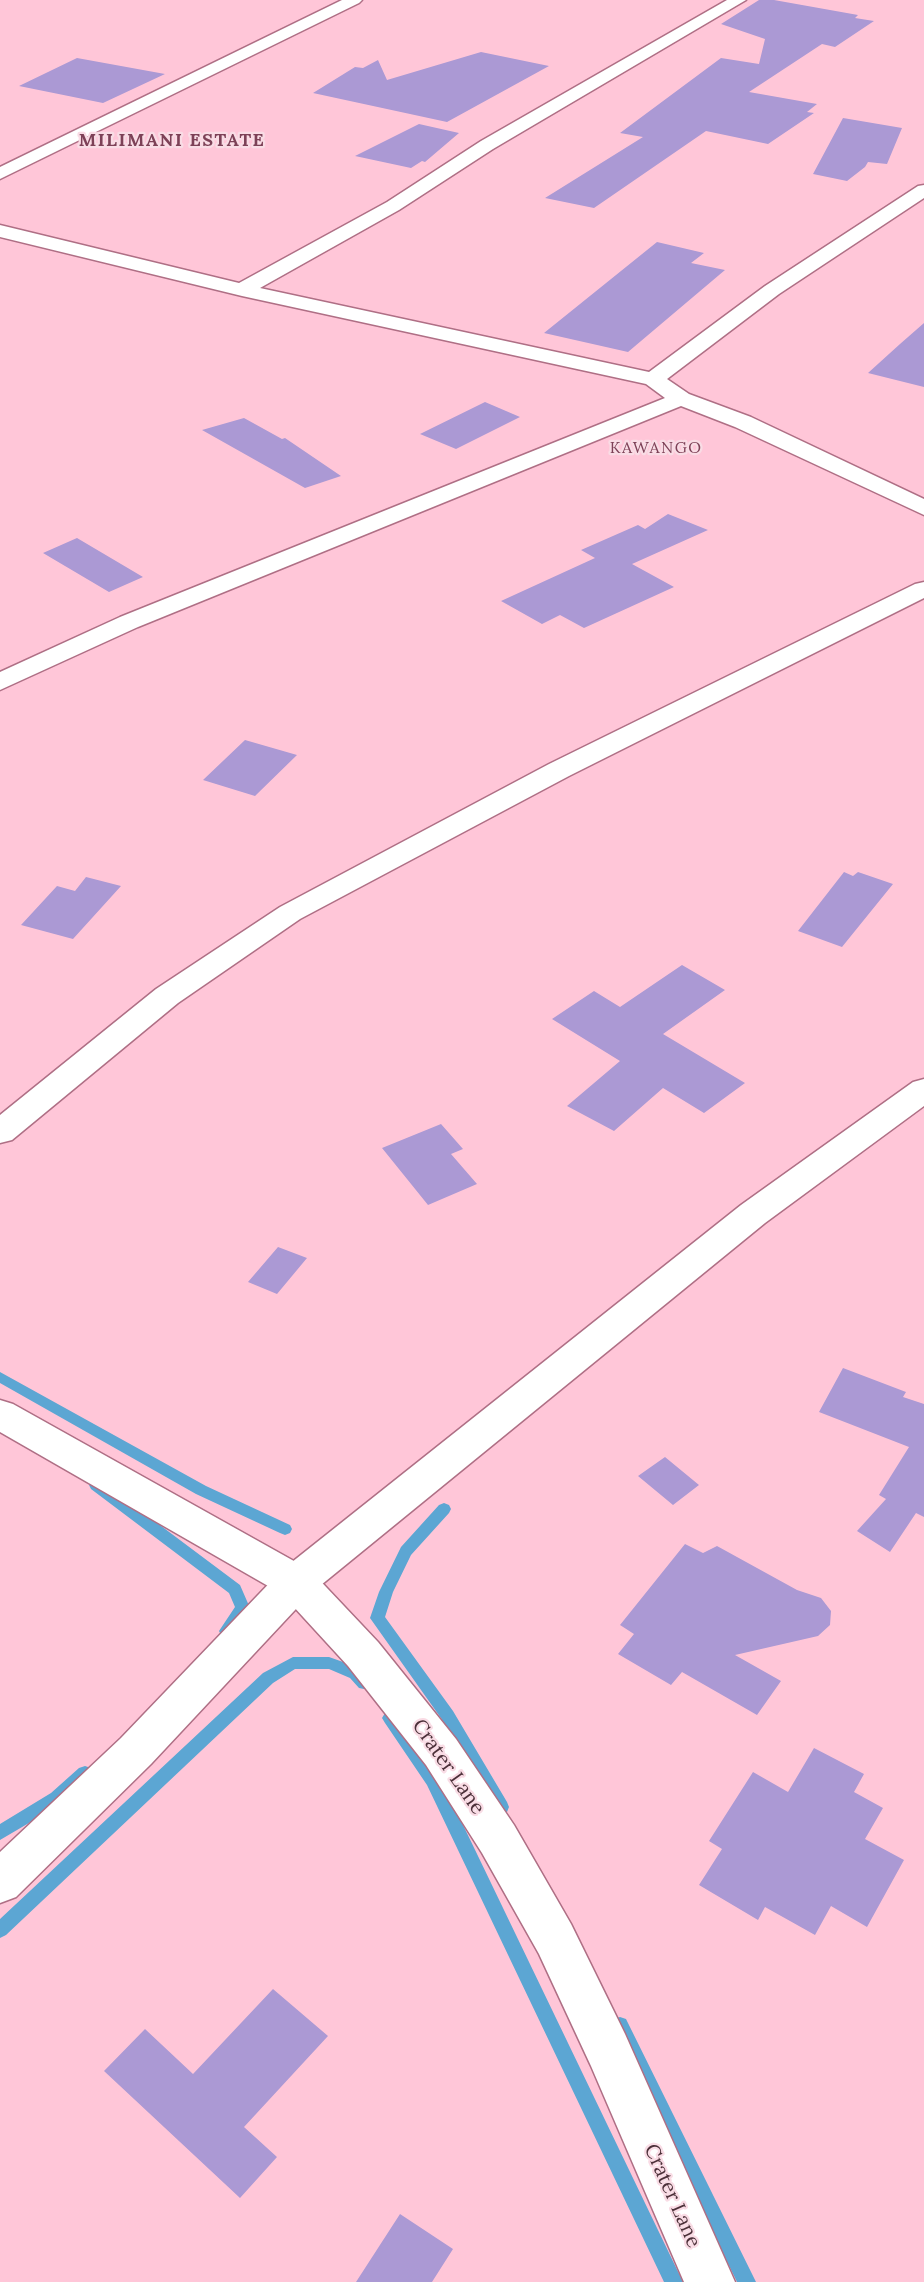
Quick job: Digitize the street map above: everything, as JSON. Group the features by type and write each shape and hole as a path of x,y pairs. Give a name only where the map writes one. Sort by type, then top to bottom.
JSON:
{"street":[{"path":"0,174 354,0"},
{"path":"242,290 393,206 487,145 738,0"},
{"path":"653,379 772,290 924,190"},
{"path":"0,231 242,290 653,379 681,399 743,422 924,508"},
{"path":"0,682 129,622 681,399"},
{"path":"0,1132 167,996 290,913 559,770 924,589"},
{"path":"0,1882 136,1751 296,1582 753,1214 924,1089"},
{"name":"Crater Lane","path":"0,1414 296,1582 363,1654 441,1752 498,1839 555,1939 603,2040 710,2282"}],"building":[{"path":"759,0 774,0 858,15 855,18 874,21 835,47 822,44 749,92 817,104 807,112 814,113 768,144 706,131 594,208 545,198 643,137 620,133 721,58 759,64 765,39 721,24"},
{"path":"481,52 549,66 447,122 313,93 355,67 363,68 378,60 387,80"},
{"path":"77,58 165,74 103,103 19,86"},
{"path":"843,118 902,128 887,164 868,162 847,181 813,174"},
{"path":"419,124 459,133 425,162 422,161 411,168 355,156"},
{"path":"657,242 704,253 691,263 725,270 628,352 544,333"},
{"path":"924,323 924,387 868,373 900,344"},
{"path":"485,402 520,417 456,449 420,434"},
{"path":"244,418 282,439 285,438 341,476 305,488 202,430"},
{"path":"668,514 708,530 632,564 674,587 584,628 560,615 542,624 501,601 595,558 581,550 638,525 645,529"},
{"path":"77,538 143,577 109,592 43,553"},
{"path":"245,740 297,755 255,796 203,780"},
{"path":"844,872 853,876 858,872 893,884 842,947 798,931"},
{"path":"86,877 121,886 73,939 21,925 57,886 75,891"},
{"path":"682,965 725,990 663,1034 745,1083 704,1113 663,1088 614,1131 567,1106 620,1061 552,1019 594,991 620,1007"},
{"path":"441,1124 463,1149 451,1154 477,1184 428,1205 382,1148"},
{"path":"278,1247 307,1258 277,1294 248,1282"},
{"path":"843,1368 906,1392 903,1397 924,1404 924,1517 916,1513 890,1552 857,1531 886,1499 879,1495 909,1447 819,1412"},
{"path":"665,1457 699,1485 673,1505 638,1476"},
{"path":"685,1544 703,1553 717,1546 797,1590 821,1598 831,1611 830,1625 818,1636 735,1655 781,1681 757,1715 682,1672 671,1685 618,1654 634,1634 620,1625"},
{"path":"814,1748 864,1774 854,1792 883,1808 865,1839 904,1860 867,1927 831,1906 815,1935 765,1907 758,1920 699,1885 722,1849 709,1841 753,1772 788,1792"},
{"path":"273,1989 328,2036 244,2127 277,2157 240,2198 104,2071 145,2029 193,2074"},
{"path":"400,2214 453,2249 432,2282 356,2282"}],"waterway":[{"path":"0,1377 201,1490 285,1529"},
{"path":"96,1485 235,1589 243,1608 226,1631"},
{"path":"444,1509 406,1551 386,1592 377,1618 448,1716 501,1807"},
{"path":"0,1930 268,1678 293,1663 329,1663 355,1673 364,1683"},
{"path":"390,1718 433,1780 674,2282"},
{"path":"0,1833 57,1798 85,1773"},
{"path":"620,2025 747,2282"}],"district":[{"name":"MILIMANI ESTATE","path":"172,141"},
{"name":"KAWANGO","path":"656,448"}]}
